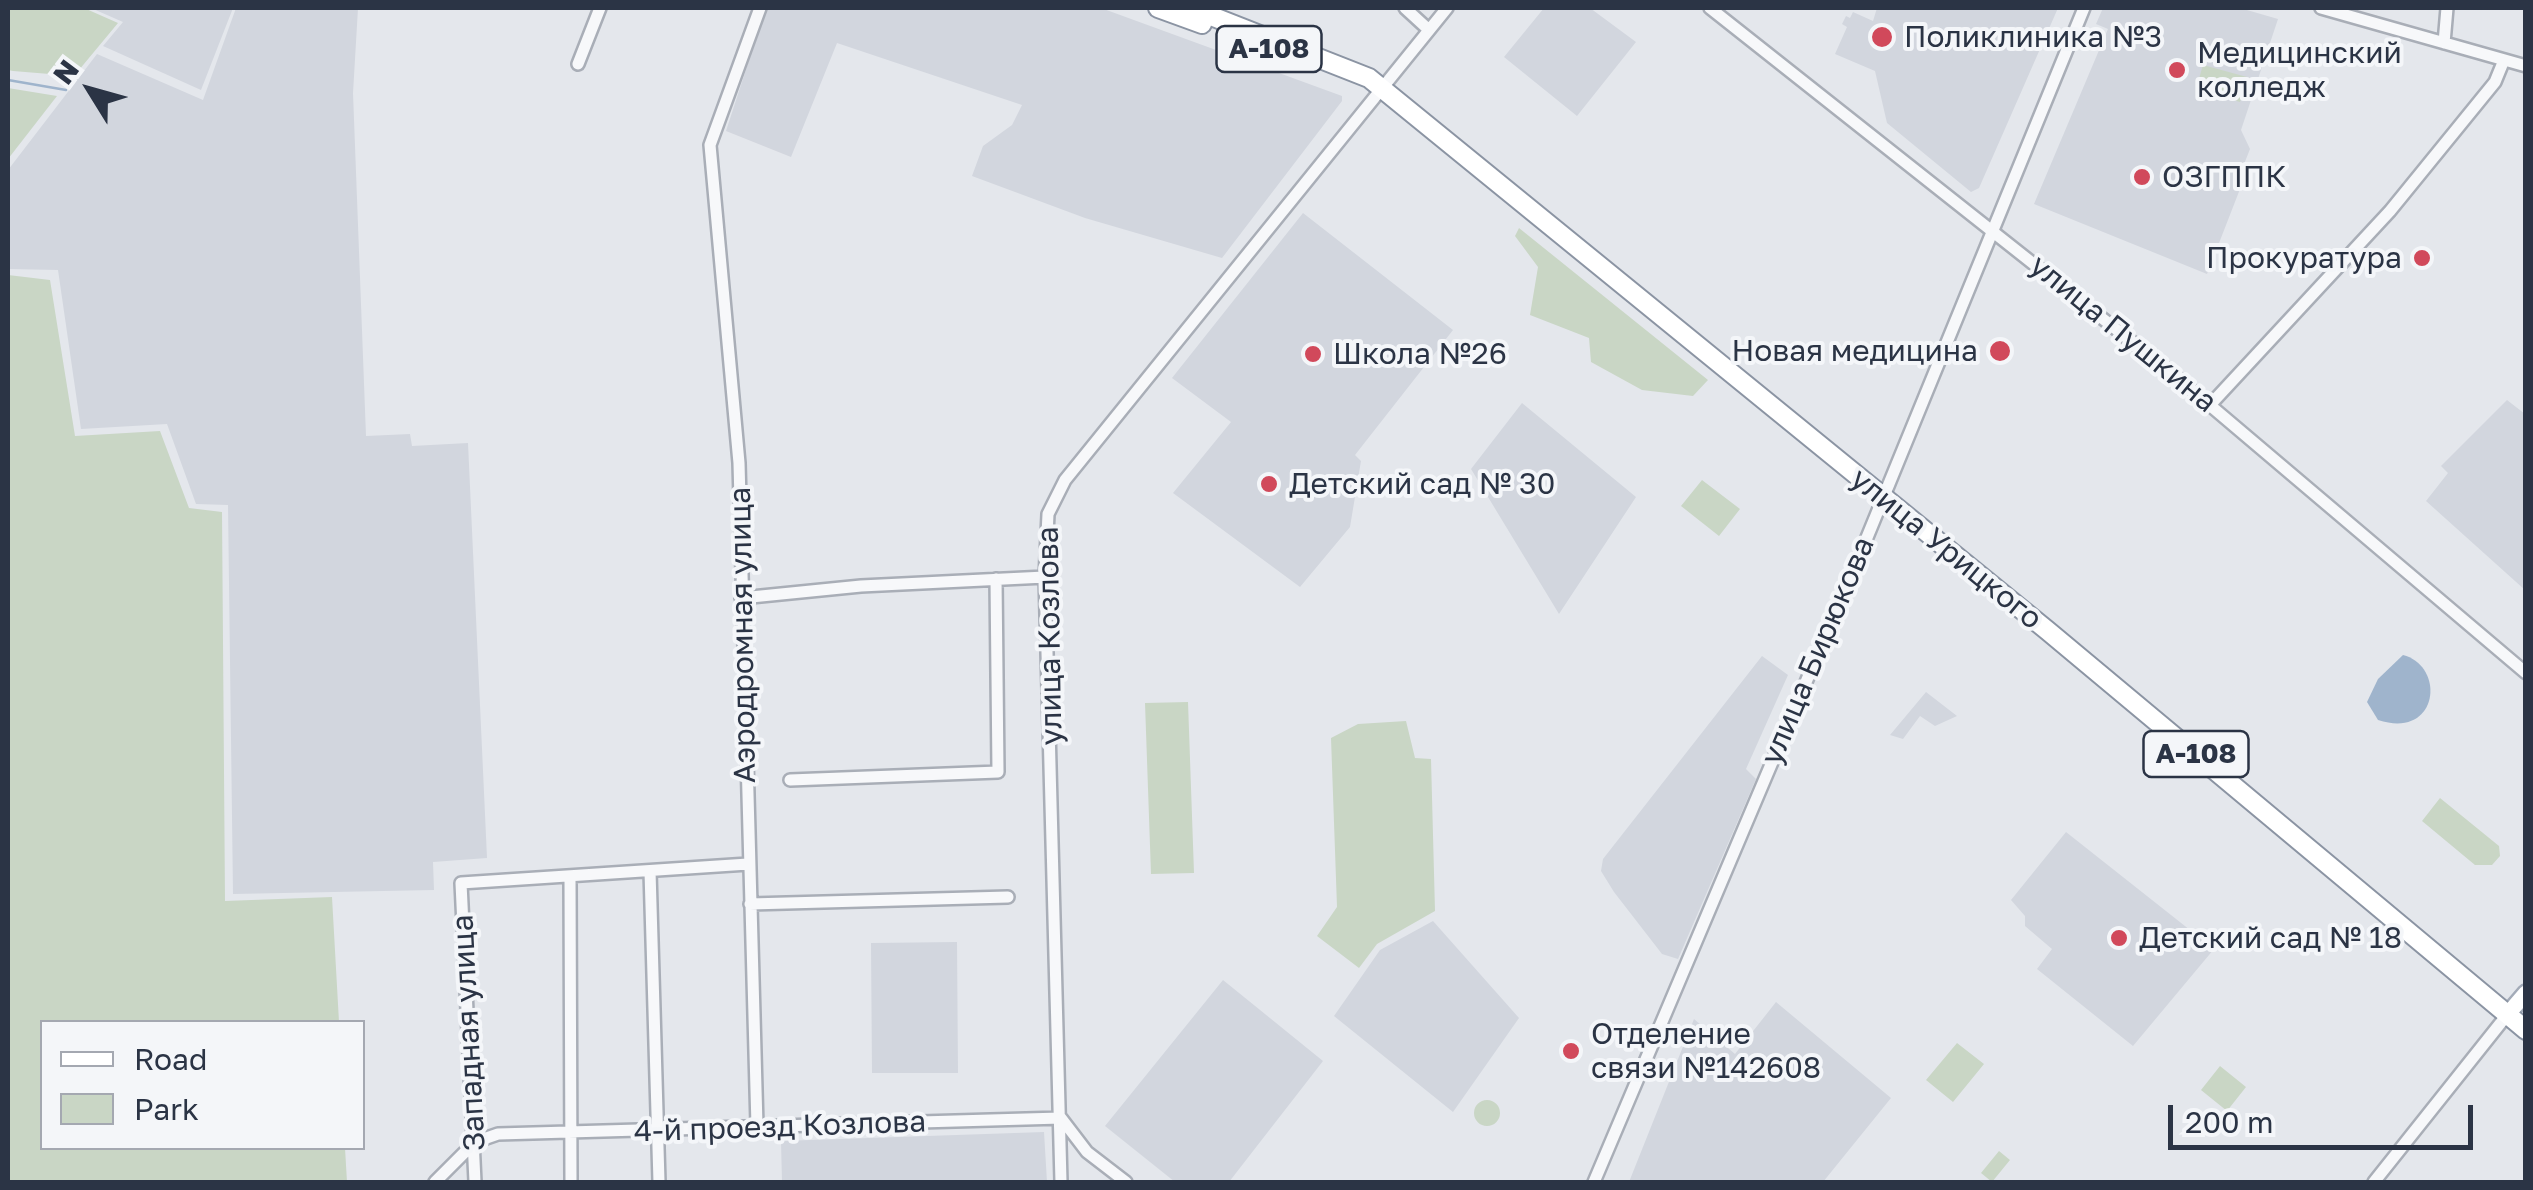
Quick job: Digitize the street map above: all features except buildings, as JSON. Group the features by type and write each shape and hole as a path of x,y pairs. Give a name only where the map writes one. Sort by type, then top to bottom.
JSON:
{"highway":[{"name":"улица Урицкого","path":"1158,8 1362,87 1380,90"},
{"name":"улица Урицкого","path":"1191,8 1220,12 1358,72 1882,496 2507,1015"},
{"name":"А-108","path":"2507,1015 2526,1030"}],"main road":[{"path":"2507,1015 2526,992"}],"street":[{"path":"578,64 600,8"},
{"name":"Аэродромная улица","path":"757,1126 736,425 710,146 760,8"},
{"path":"1405,8 1428,30"},
{"name":"улица Козлова","path":"1061,1182 1045,577 1048,514 1065,480 1447,8"},
{"name":"улица Пушкина","path":"1710,8 1992,227 2210,405 2526,674"},
{"name":"улица Бирюкова","path":"1594,1182 2084,8"},
{"path":"2321,8 2526,66"},
{"path":"2444,43 2446,8"},
{"path":"2210,405 2390,210 2495,82 2504,60"},
{"path":"741,598 861,586 1045,577"},
{"path":"790,780 998,772 996,580"},
{"path":"572,1182 570,876 748,864"},
{"path":"650,871 658,1182"},
{"name":"Западная улица","path":"476,1182 461,883 570,876"},
{"path":"750,904 1008,897"},
{"path":"2374,1182 2507,1015"},
{"path":"1061,1118 1087,1152 1126,1182"},
{"name":"4-й проезд Козлова","path":"475,1142 498,1134 1061,1118"},
{"path":"435,1182 475,1142"}],"shaded area":[{"path":"91,8 233,8 201,90 103,46 123,22"},
{"path":"236,8 358,8 353,93 366,436 410,434 412,446 468,443 487,858 433,862 434,890 233,894 228,505 196,504 167,424 81,429 58,270 8,269 8,170 97,54 203,100"},
{"path":"766,8 1101,8 1342,96 1342,101 1222,258 1085,218 972,176 983,146 1012,125 1022,105 837,43 791,157 726,131"},
{"path":"1544,8 1590,8 1636,42 1577,116 1504,57"},
{"path":"1877,8 2058,8 1979,188 1971,192 1887,123 1875,71 1835,54 1847,27 1842,24 1846,16 1850,18 1853,12 1873,21"},
{"path":"2103,8 2240,8 2278,19 2241,130 2250,149 2237,182 2240,189 2207,274 2034,204 2108,29 2096,24"},
{"path":"1303,213 1453,330 1355,455 1361,461 1350,527 1300,587 1173,493 1231,422 1172,378"},
{"path":"2507,400 2525,414 2525,590 2426,501 2448,473 2441,466"},
{"path":"1522,403 1636,497 1559,614 1471,469"},
{"path":"1762,656 1788,675 1746,769 1756,779 1678,959 1662,954 1614,892 1601,871 1603,859"},
{"path":"1926,692 1957,716 1935,726 1920,716 1903,739 1890,735"},
{"name":"Детский сад № 18","path":"2066,832 2214,949 2133,1046 2037,969 2052,949 2025,926 2025,916 2011,900"},
{"path":"1433,921 1519,1018 1453,1112 1334,1016 1380,950"},
{"path":"957,942 958,1073 872,1073 871,943"},
{"path":"1223,980 1323,1061 1229,1182 1175,1182 1105,1126"},
{"path":"1776,1002 1891,1098 1823,1182 1629,1182 1694,1019 1735,1054"},
{"path":"1044,1132 1047,1182 782,1182 781,1141"}],"green space":[{"path":"8,8 84,8 118,23 74,76 13,71 8,70"},
{"path":"2203,65 2247,77 2240,102 2196,89"},
{"path":"8,88 57,96 8,159"},
{"path":"1519,228 1708,380 1693,396 1642,390 1591,362 1589,338 1530,315 1538,267 1515,236"},
{"path":"8,275 50,280 75,436 160,431 189,508 222,512 225,901 332,897 339,1020 40,1020 40,1150 345,1150 347,1182 8,1182"},
{"path":"1702,480 1740,509 1719,536 1681,506"},
{"path":"1188,702 1194,873 1151,874 1145,703"},
{"path":"1406,721 1415,758 1431,759 1435,911 1377,944 1359,968 1317,936 1337,907 1331,738 1358,724"},
{"path":"2440,798 2499,846 2500,856 2492,865 2475,865 2422,821"},
{"path":"1957,1043 1984,1064 1953,1102 1926,1080"},
{"path":"2220,1066 2246,1087 2227,1111 2201,1090"},
{"path":"1487,1100 1496,1104 1500,1113 1496,1122 1487,1126 1478,1122 1474,1113 1478,1104"},
{"path":"1999,1151 2010,1160 1992,1182 1981,1173"}],"water":[{"path":"2403,655 2417,662 2426,673 2430,699 2414,720 2378,720 2367,702 2378,679"}],"waterway":[{"path":"8,80 66,90"}],"place":[{"name":"Поликлиника №3","path":"1882,37"},
{"name":"Медицинский колледж","path":"2177,70"},
{"name":"ОЗГППК","path":"2142,177"},
{"name":"Прокуратура","path":"2422,258"},
{"name":"Новая медицина","path":"2000,351"},
{"name":"Школа №26","path":"1313,354"},
{"name":"Детский сад № 30","path":"1269,484"},
{"name":"Детский сад № 18","path":"2119,938"},
{"name":"Отделение связи №142608","path":"1571,1051"}]}
